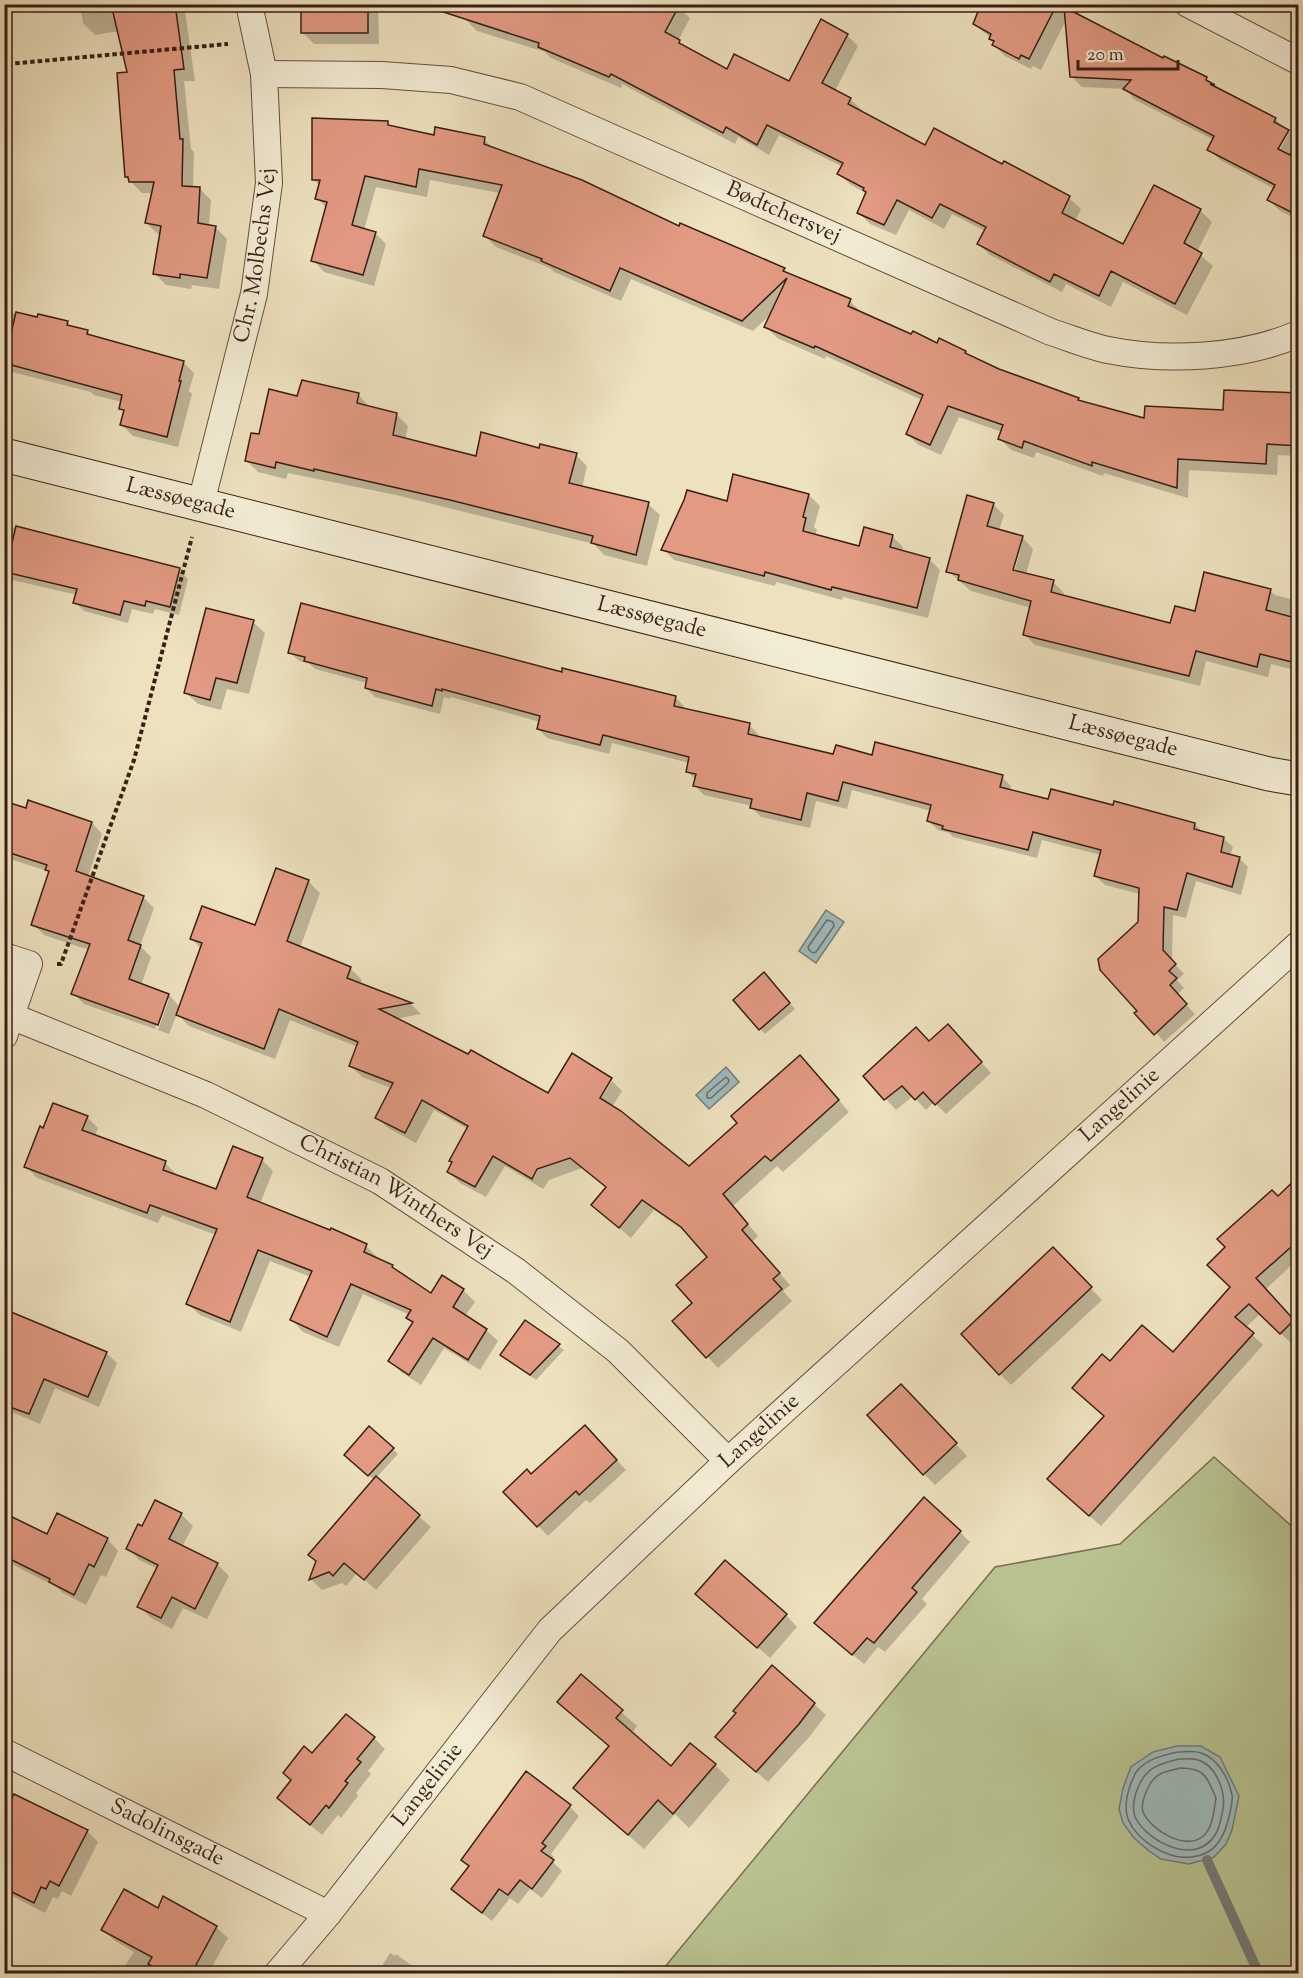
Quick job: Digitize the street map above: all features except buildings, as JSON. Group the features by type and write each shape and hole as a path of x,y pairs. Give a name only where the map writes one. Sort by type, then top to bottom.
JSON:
{"street":[{"name":"Chr. Molbechs Vej","path":"201,503 254,294 269,183 264,74 249,4"},
{"path":"1188,4 1299,61"},
{"name":"Bødtchersvej","path":"264,74 382,75 451,80 520,97 1051,332 1108,350 1168,357 1228,353 1299,334"},
{"name":"Læssøegade","path":"4,454 1257,771 1299,779"},
{"name":"Langelinie","path":"277,1974 328,1914 550,1630 728,1461 1299,945"},
{"path":"4,956 29,964"},
{"name":"Christian Winthers Vej","path":"29,964 8,1026 206,1095 380,1180 516,1271 618,1351 728,1461"},
{"name":"Sadolinsgade","path":"4,1752 328,1914"}],"path":[{"path":"4,34 8,64 257,41"},
{"path":"29,964 62,964 134,760 201,503"},
{"path":"4,1103 10,1109 4,1122"}],"green space":[{"path":"1214,1457 1296,1530 1298,1527 1298,1973 659,1974 995,1567 1120,1544"}],"water":[{"path":"826,910 844,922 816,963 799,951"},
{"path":"726,1067 739,1082 709,1109 696,1095"},
{"path":"1177,1746 1201,1746 1220,1757 1239,1796 1232,1830 1226,1844 1214,1857 1189,1864 1161,1859 1149,1851 1134,1838 1123,1823 1119,1809 1123,1788 1131,1767 1153,1752"}],"waterway":[{"path":"1207,1860 1259,1974"}]}
